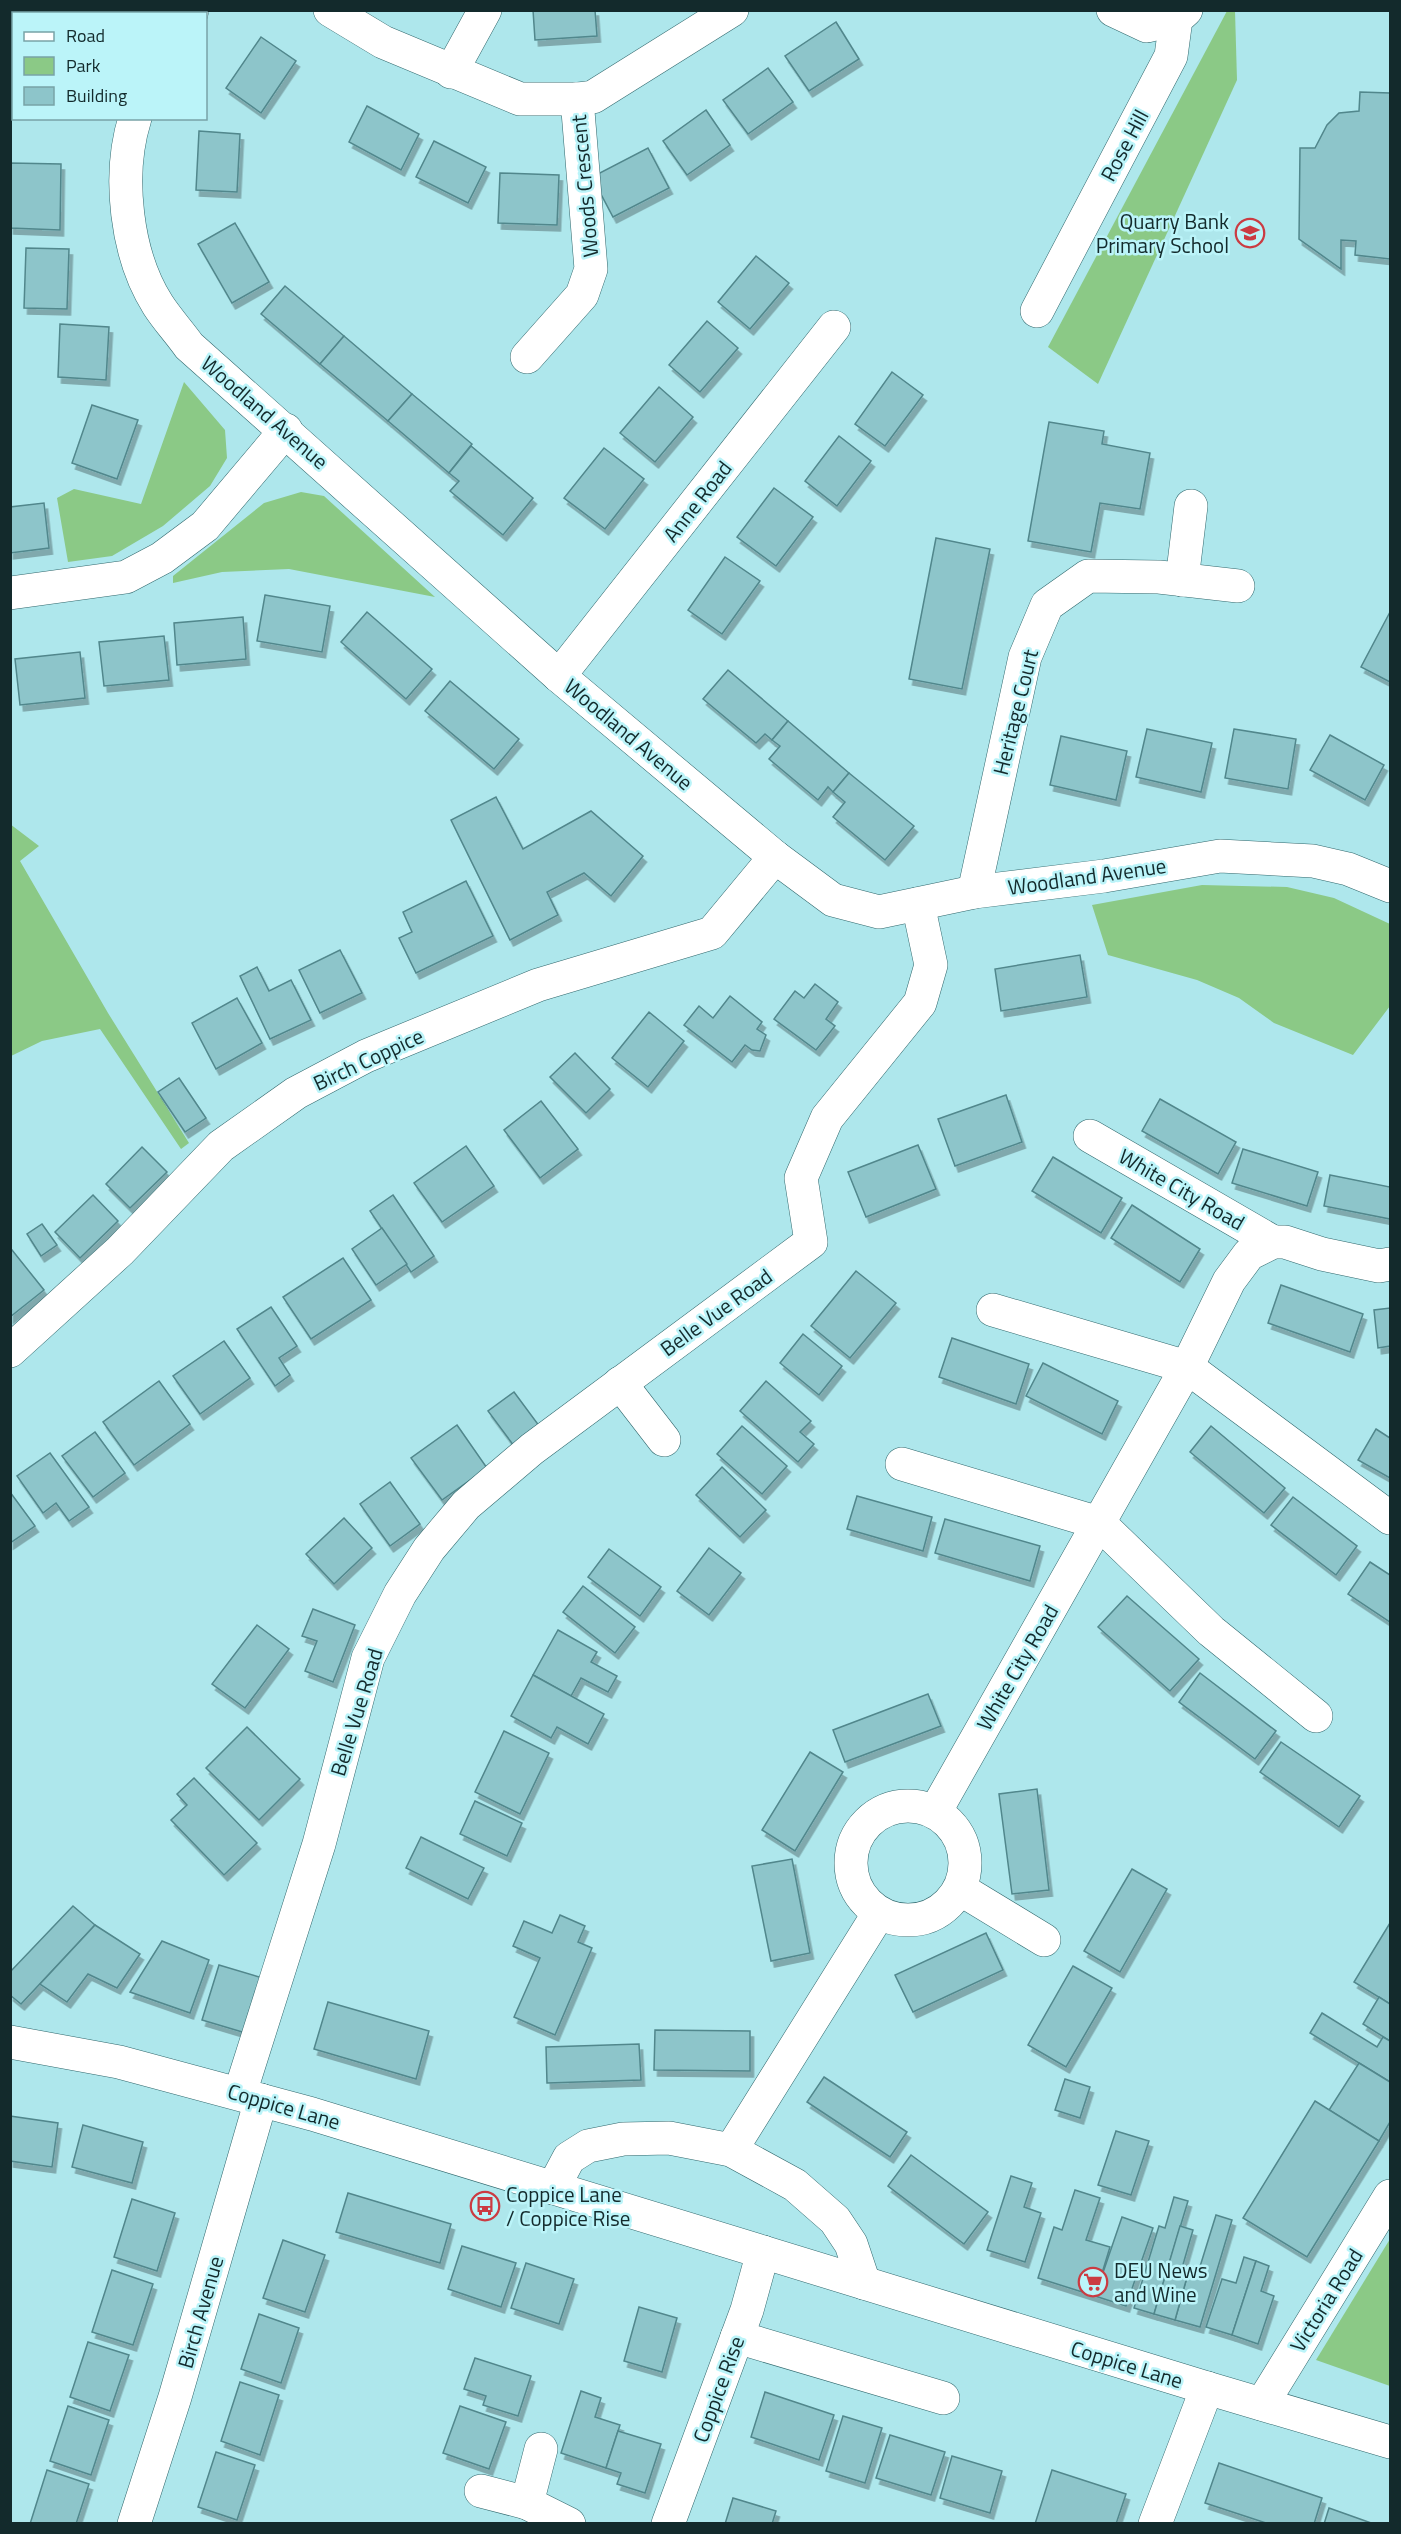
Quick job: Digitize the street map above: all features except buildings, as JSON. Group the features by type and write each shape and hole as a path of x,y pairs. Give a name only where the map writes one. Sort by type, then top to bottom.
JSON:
{"street":[{"name":"Woods Crescent","path":"330,10 383,42 520,99 593,97 732,10"},
{"path":"451,72 485,10"},
{"path":"1113,10 1147,26 1181,15"},
{"name":"Rose Hill","path":"1037,311 1171,56 1181,15"},
{"name":"Woods Crescent","path":"527,357 582,295 591,269 576,99"},
{"name":"Woodland Avenue","path":"134,120 128,141 125,184 130,229 141,272 158,305 189,346 286,430 559,676 775,856 833,900 879,912 974,892 1104,876 1220,856 1313,861 1348,869 1390,886"},
{"name":"Anne Road","path":"559,676 834,327"},
{"path":"10,594 126,577 162,558 205,526 286,430"},
{"path":"1182,580 1191,506"},
{"name":"Heritage Court","path":"974,892 1025,657 1047,604 1088,576 1159,577 1238,586"},
{"name":"Birch Coppice","path":"10,1351 120,1251 221,1146 296,1092 366,1056 538,985 712,933 775,856"},
{"name":"Belle Vue Road","path":"250,2097 368,1658 400,1594 429,1549 466,1505 532,1449 811,1242 801,1178 827,1118 920,1003 931,965 918,904"},
{"name":"White City Road","path":"1090,1136 1273,1242"},
{"name":"White City Road","path":"935,1812 1187,1367 1229,1281 1250,1254 1273,1242 1285,1242 1322,1254 1379,1266 1390,1264"},
{"path":"993,1310 1187,1367 1390,1518"},
{"path":"620,1383 664,1440"},
{"path":"902,1464 1099,1523 1211,1631 1316,1716"},
{"path":"911,1805 935,1812 952,1826 963,1845 966,1868 960,1889 945,1907 924,1919 902,1921 879,1913 860,1896 851,1872 852,1847 856,1839 865,1824 885,1809 911,1805"},
{"path":"960,1889 1044,1940"},
{"path":"731,2150 879,1913"},
{"name":"Coppice Lane","path":"10,2042 119,2062 324,2117 1390,2442"},
{"name":"Birch Avenue","path":"134,2523 175,2397 250,2097"},
{"path":"553,2188 569,2158 588,2146 623,2139 669,2138 731,2150 795,2185 835,2220 852,2244 864,2283"},
{"name":"Victoria Road","path":"1262,2404 1390,2196"},
{"name":"Coppice Rise","path":"668,2523 747,2310 763,2252"},
{"path":"737,2337 943,2398"},
{"path":"1155,2523 1207,2388"},
{"path":"527,2503 541,2449"},
{"path":"480,2491 527,2503 569,2523"}],"green space":[{"path":"1227,11 1235,11 1237,80 1098,384 1048,347"},
{"path":"184,382 225,430 227,458 210,486 163,526 112,556 68,562 57,498 74,489 141,504"},
{"path":"301,492 324,496 435,597 289,569 222,572 173,583 173,576 264,503"},
{"path":"10,824 39,846 20,861 108,1013 189,1143 181,1149 100,1029 42,1041 11,1056"},
{"path":"1202,885 1287,887 1334,898 1390,924 1390,1006 1353,1055 1274,1023 1239,998 1197,980 1108,955 1092,905"},
{"path":"1390,2239 1390,2386 1316,2360"}],"place":[{"name":"Quarry Bank Primary School","path":"1250,233"},
{"name":"Coppice Lane / Coppice Rise","path":"485,2206"},
{"name":"DEU News and Wine","path":"1093,2282"}]}
